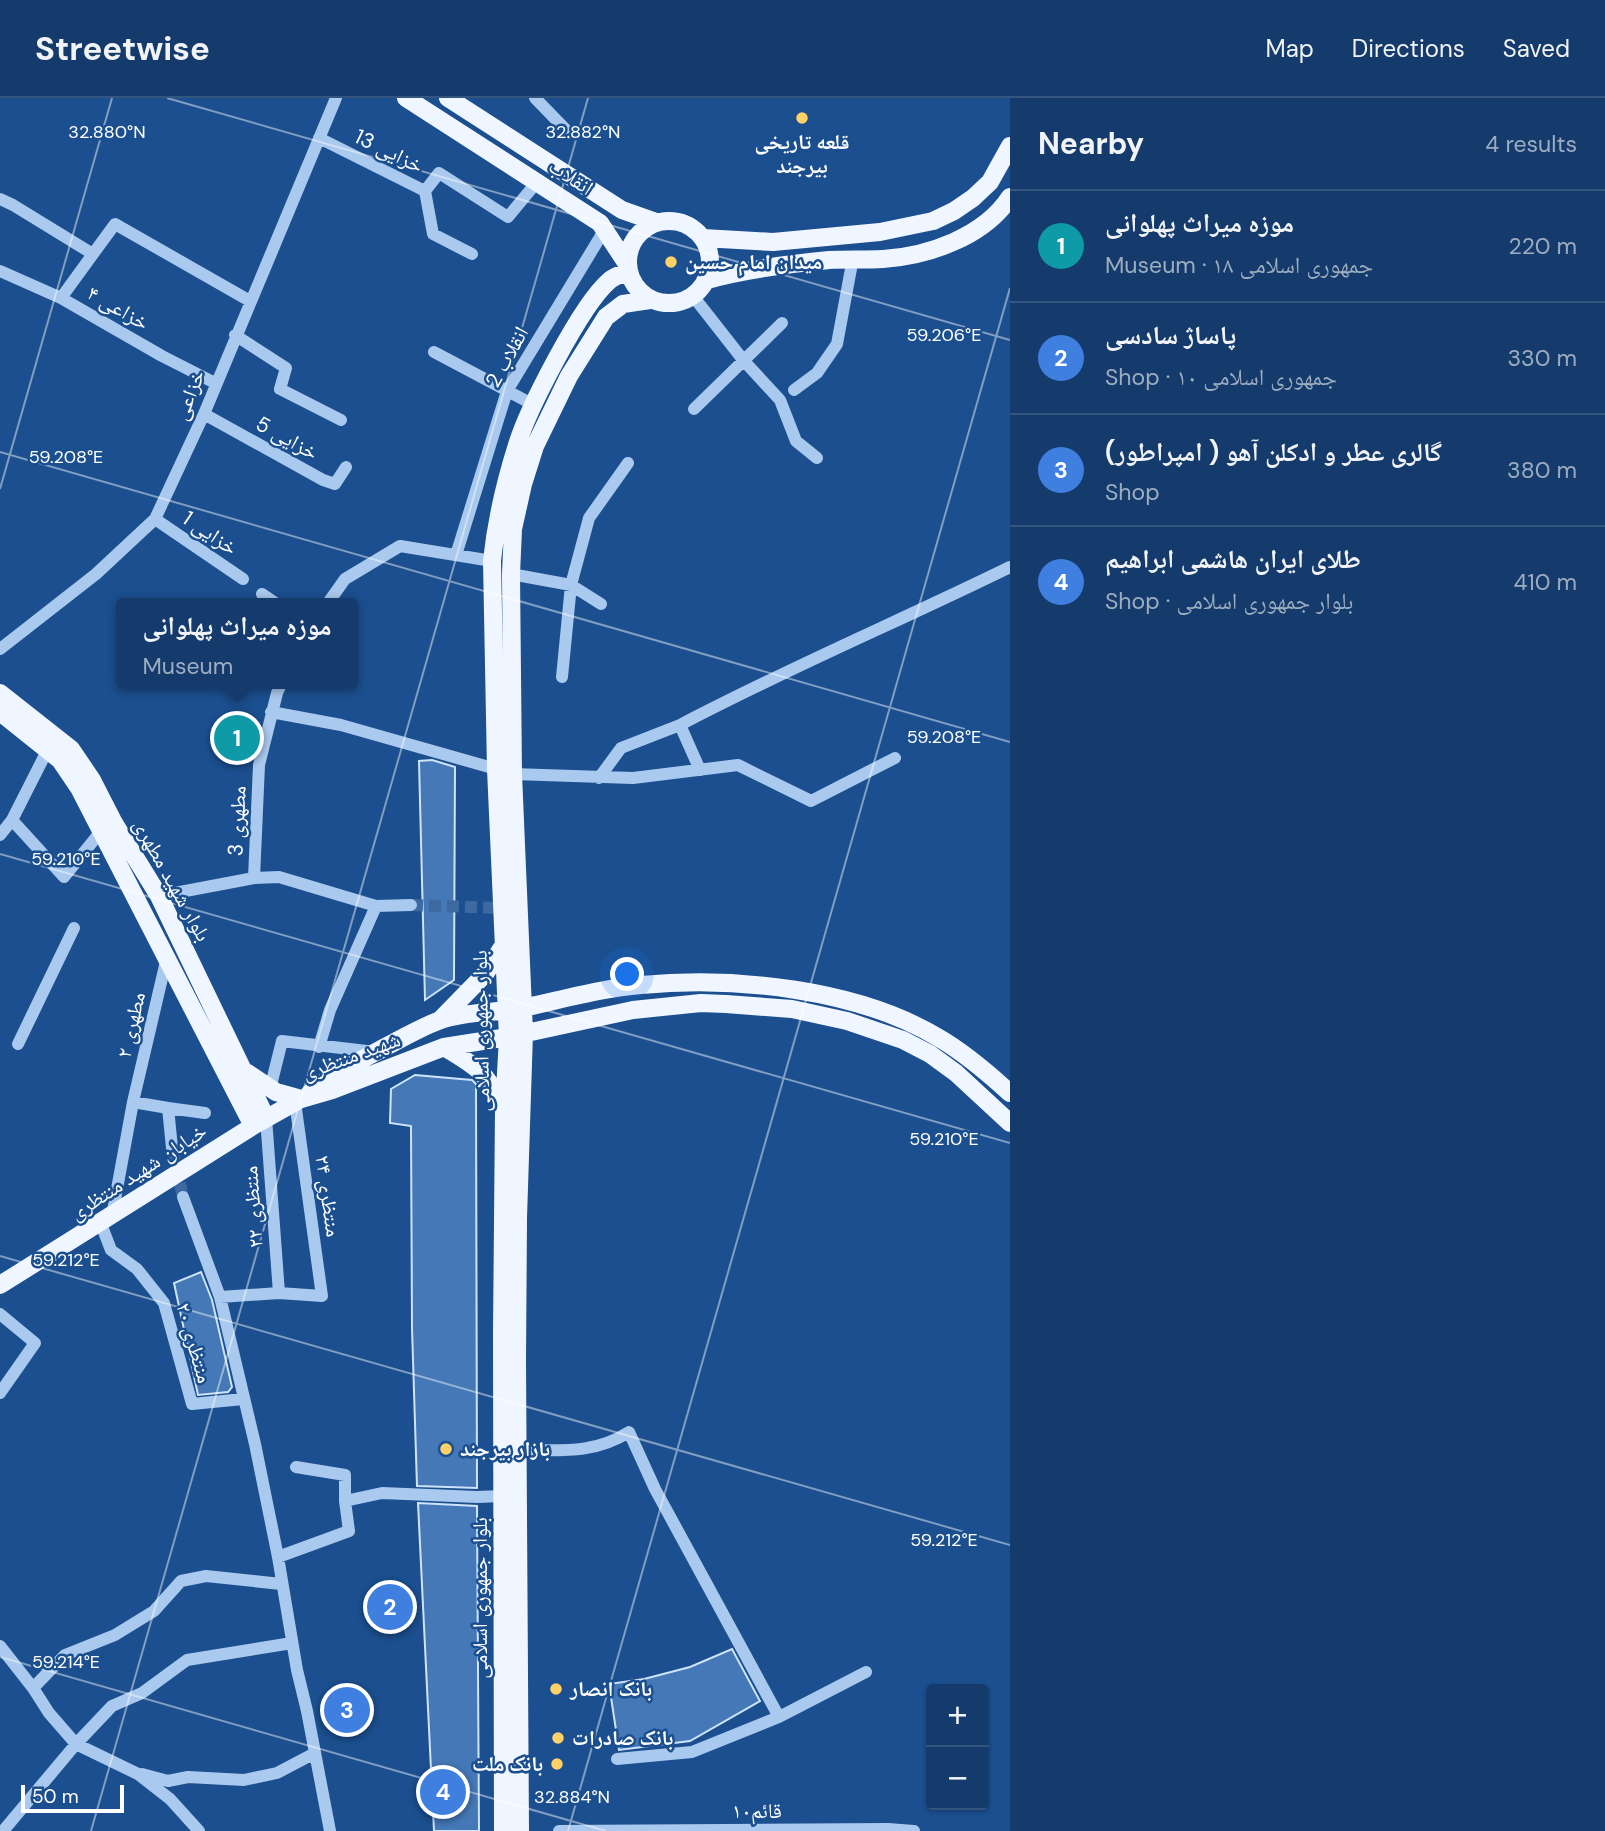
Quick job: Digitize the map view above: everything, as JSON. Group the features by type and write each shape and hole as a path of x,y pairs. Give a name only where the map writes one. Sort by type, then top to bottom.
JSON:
{"main road":[{"name":"انقلاب","path":"406,98 600,223 628,268"},
{"name":"انقلاب","path":"448,98 622,209 656,222"},
{"path":"703,238 773,242 880,232 933,221 973,198 989,182 1010,146"},
{"path":"707,280 710,258 703,238 682,223 669,220 656,222 645,228 631,245 628,268 640,293 650,300 673,304 693,296 707,280 746,269 853,258 882,259 912,255 944,246 989,220 1010,197"},
{"name":"بلوار جمهوری اسلامی","path":"520,1831 516,1035 492,561 496,527 510,468 517,443 534,405 584,313 610,279 628,268"},
{"name":"بلوار جمهوری اسلامی","path":"515,1009 503,946 504,771 513,529 535,446 569,376 606,317 623,304 650,300"},
{"name":"بلوار شهید مطهری","path":"0,693 71,749 92,780 114,823 159,896 242,1069 259,1122"},
{"name":"بلوار شهید مطهری","path":"0,712 60,760 79,788 167,957 259,1122"},
{"path":"440,1020 485,974 503,946"},
{"name":"شهید منتظری","path":"298,1101 328,1078 440,1020 640,985 692,983 796,991 885,1013 937,1037 964,1054 1010,1093"},
{"name":"شهید منتظری","path":"298,1101 444,1047 633,1010 701,1003 792,1009 848,1021 903,1040 930,1054 956,1073 1010,1123"},
{"name":"بلوار جمهوری اسلامی","path":"503,1831 505,1109 516,1035"},
{"path":"444,1047 479,1068 492,1083 505,1109"},
{"path":"242,1069 270,1089 298,1101"},
{"name":"خیابان شهید منتظری","path":"0,1285 259,1122 298,1101"}],"street":[{"name":"خزاعی","path":"0,649 96,574 155,519 204,414 336,98"},
{"path":"535,98 569,133"},
{"name":"خزایی 13","path":"319,138 425,191 439,173 508,217 537,182"},
{"path":"425,191 433,234 472,254"},
{"path":"0,199 93,254"},
{"path":"61,298 115,224 250,301"},
{"name":"انقلاب 2","path":"456,555 507,391 605,229"},
{"path":"794,390 817,373 837,344 853,258"},
{"name":"خزاعی ۴","path":"0,271 61,298 215,383"},
{"path":"693,296 744,361 780,400 796,441 817,458"},
{"path":"694,409 782,323"},
{"path":"235,335 286,368 280,389 341,420"},
{"path":"435,352 534,405"},
{"name":"خزایی 5","path":"204,414 323,480 335,484 346,467"},
{"path":"562,677 571,585 589,518 628,463"},
{"name":"خزایی 1","path":"155,519 243,579"},
{"path":"332,598 345,579 400,546 492,561"},
{"path":"599,778 621,748 680,725 758,684 893,624 1010,567"},
{"path":"511,575 571,585 601,604"},
{"path":"262,594 268,598"},
{"name":"مطهری 3","path":"254,878 259,765 279,689"},
{"path":"271,712 341,726 504,771 633,778 738,765 811,801 895,758"},
{"path":"680,725 700,770"},
{"path":"0,835 12,820 48,749"},
{"path":"12,820 64,877 102,830"},
{"name":"مطهری 3","path":"159,896 254,878 279,877 376,906 411,905"},
{"path":"319,1047 330,1010 376,906"},
{"path":"18,1044 74,928"},
{"name":"مطهری ۲","path":"106,1220 167,957"},
{"path":"270,1089 282,1041 375,1052"},
{"name":"منتظری ۲۴","path":"278,1293 322,1296 298,1101"},
{"path":"133,1102 205,1113"},
{"path":"168,1108 172,1148"},
{"name":"منتظری ۲۲","path":"259,1122 278,1293"},
{"path":"183,1197 220,1297 267,1498 292,1643 330,1831"},
{"name":"منتظری ۲۰","path":"106,1220 111,1250 137,1269 164,1303 192,1404 243,1399"},
{"path":"220,1297 278,1293"},
{"path":"0,1314 34,1343 0,1393"},
{"path":"517,1450 601,1447 629,1432 655,1489 779,1717"},
{"path":"278,1557 349,1531 345,1475 296,1467"},
{"path":"345,1501 382,1493 503,1496"},
{"path":"33,1688 65,1655 115,1635 153,1611 181,1581 206,1576 281,1584"},
{"path":"3,1831 76,1744 112,1706 142,1693 187,1660 292,1643"},
{"path":"0,1646 49,1713 76,1744 138,1774 170,1799 194,1829"},
{"path":"617,1759 692,1752 779,1717 866,1672"},
{"path":"138,1774 168,1781 188,1777 244,1780 277,1773 315,1753"},
{"name":"قائم۱۰","path":"559,1831 914,1831"}],"building":[{"path":"432,760 455,767 454,980 425,1000 419,761"},
{"path":"415,1075 472,1080 476,1084 477,1488 417,1486 412,1328 411,1126 390,1123 391,1089"},
{"path":"201,1272 212,1300 232,1387 228,1392 198,1395 174,1283"},
{"path":"418,1503 477,1506 479,1831 434,1831"},
{"path":"732,1649 760,1701 690,1741 619,1750 609,1684 644,1679 690,1667"}],"tunnel":[{"path":"411,905 502,908"},
{"path":"172,1148 183,1197"}],"place":[{"name":"قلعه تاریخی بیرجند","path":"802,118"},
{"name":"میدان امام حسین","path":"671,262"},
{"name":"موزه میراث پهلوانی","path":"237,738"},
{"name":"بازار بیرجند","path":"446,1449"},
{"name":"پاساژ سادسی","path":"390,1607"},
{"name":"بانک انصار","path":"556,1689"},
{"name":"گالرى عطر و ادكلن آهو ( امپراطور)","path":"347,1710"},
{"name":"بانک صادرات","path":"558,1738"},
{"name":"بانک ملت","path":"557,1764"},
{"name":"طلای ایران هاشمی ابراهیم","path":"443,1792"}]}
